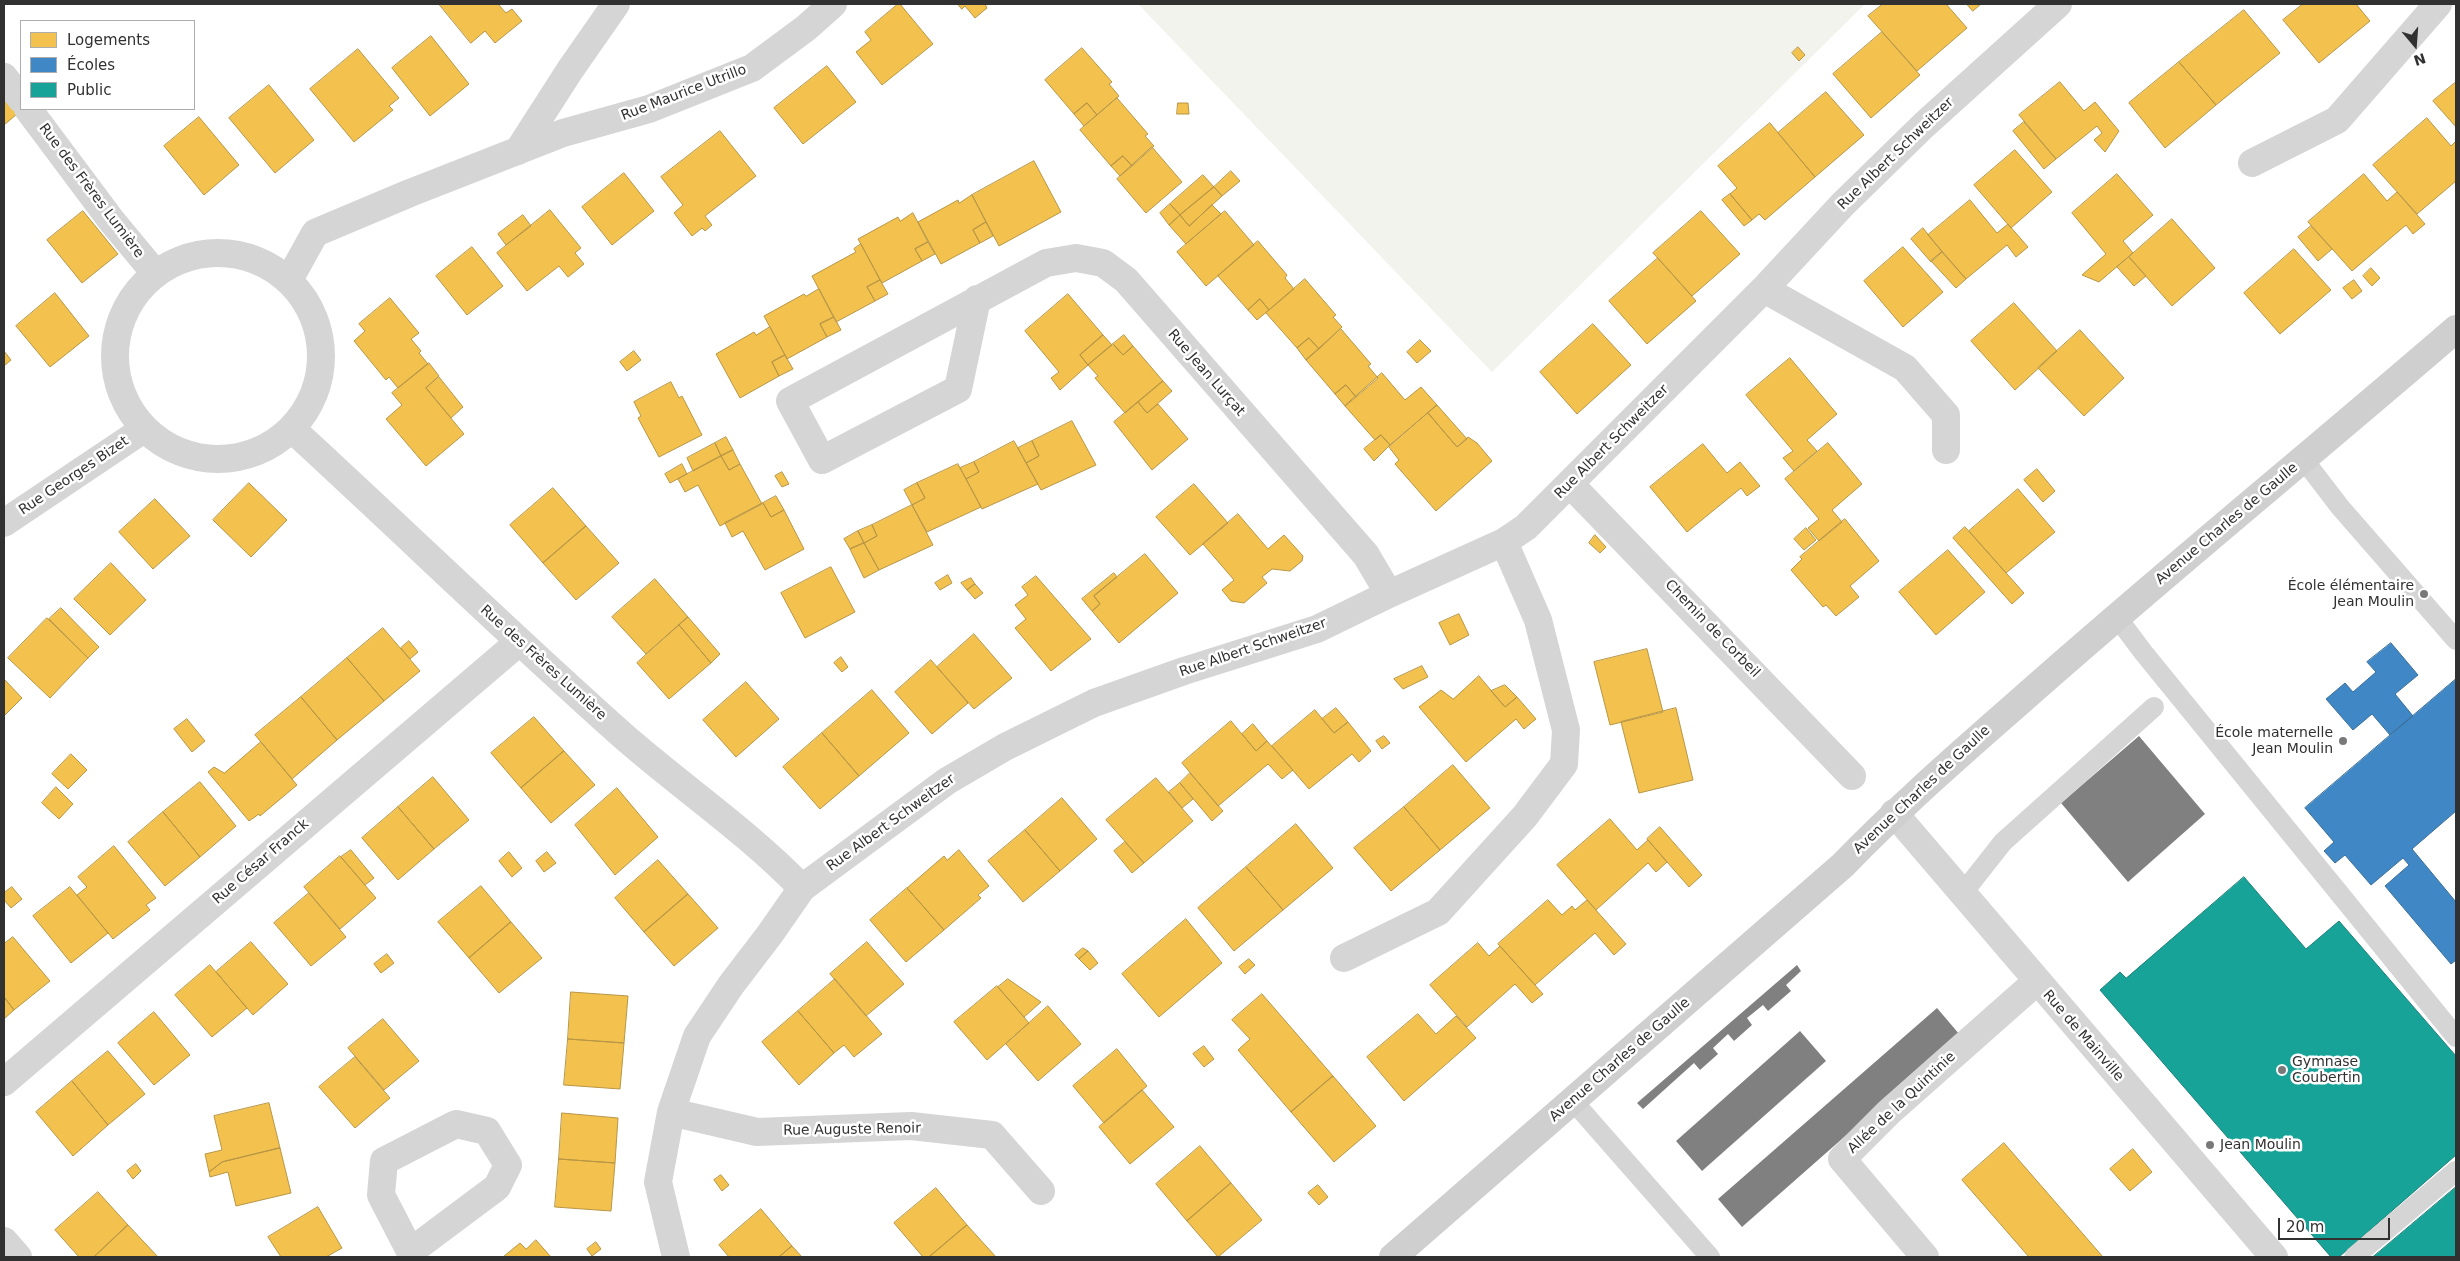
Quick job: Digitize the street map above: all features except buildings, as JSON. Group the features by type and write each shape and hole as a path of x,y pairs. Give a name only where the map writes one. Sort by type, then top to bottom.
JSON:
{"main road":[{"name":"Avenue Charles de Gaulle","path":"1393,1257 1842,864 1894,813 2116,616 2304,460 2456,329"}],"street":[{"path":"518,151 570,70 616,4"},
{"name":"Rue Maurice Utrillo","path":"289,280 315,232 563,134 649,109 752,68 806,28 833,4"},
{"name":"Rue Albert Schweitzer","path":"676,1257 658,1182 671,1112 697,1036 731,984 770,934 802,888 947,781 1006,747 1094,703 1184,671 1317,630 1389,594 1504,542 1526,527 1764,289 1850,197 1924,125 2058,4"},
{"path":"2252,163 2337,120 2438,4"},
{"path":"4,77 20,98"},
{"name":"Rue des Frères Lumière","path":"29,110 110,220 155,274"},
{"path":"215,253 258,260 289,280 310,307 321,342 317,388 292,429 262,450 212,459 176,451 144,429 124,399 115,373 116,337 130,300 155,274 180,260 215,253"},
{"name":"Rue Jean Lurçat","path":"977,300 958,389 822,460 790,401 977,300 1046,263 1076,258 1103,263 1126,280 1366,555 1389,594"},
{"path":"1764,289 1905,368 1946,415 1946,450"},
{"name":"Rue Georges Bizet","path":"4,523 144,429"},
{"name":"Rue des Frères Lumière","path":"292,429 410,537 518,642 637,748 770,855 802,888"},
{"name":"Chemin de Corbeil","path":"1570,484 1606,518 1852,776"},
{"path":"1344,958 1438,912 1525,816 1564,764 1566,730 1538,620 1504,542"},
{"name":"Rue César Franck","path":"4,1082 518,642"},
{"name":"Rue de Mainville","path":"1894,813 2036,982 2274,1257"},
{"name":"Allée de la Quintinie","path":"1925,1257 1842,1159 1889,1112 2036,982"},
{"name":"Rue Auguste Renoir","path":"671,1112 757,1132 911,1126 992,1135 1041,1191"},
{"path":"456,1124 487,1131 508,1165 498,1187 412,1254 381,1195 384,1161 456,1124"},
{"path":"4,1241 18,1257"}],"lane":[{"path":"2304,460 2340,507 2456,640"},
{"path":"2116,616 2143,652 2456,1038"},
{"path":"1962,894 2003,842 2154,707"},
{"path":"1573,1101 1710,1257"},
{"path":"2354,1257 2456,1171"}],"shaded area":[{"path":"1138,4 1865,4 1492,372"}],"place":[{"name":"École élémentaire Jean Moulin","path":"2424,594"},
{"name":"École maternelle Jean Moulin","path":"2343,741"},
{"name":"Gymnase Coubertin","path":"2282,1070"},
{"name":"Jean Moulin","path":"2210,1145"}]}
